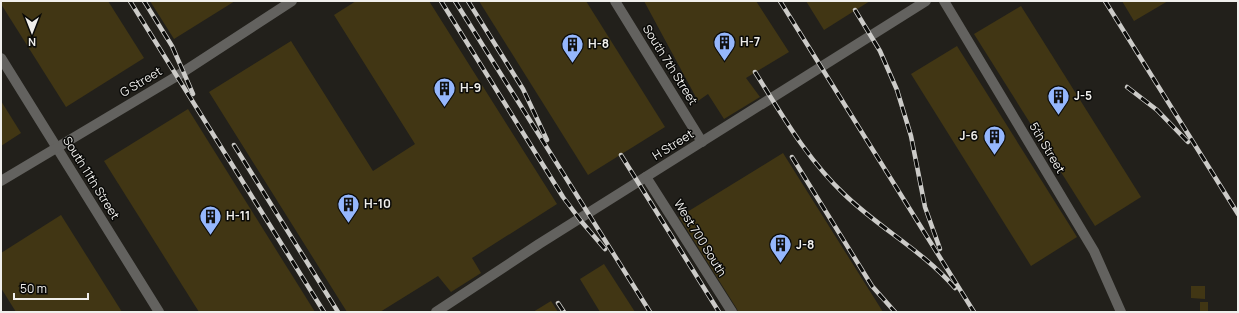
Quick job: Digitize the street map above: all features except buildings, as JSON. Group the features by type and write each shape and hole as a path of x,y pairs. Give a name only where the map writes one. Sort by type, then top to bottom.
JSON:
{"lane":[{"name":"South 7th Street","path":"615,1 702,142"},
{"name":"H Street","path":"436,312 646,177 926,1"},
{"name":"5th Street","path":"944,1 1094,251 1121,312"},
{"name":"G Street","path":"1,181 180,74 289,2"},
{"name":"South 11th Street","path":"1,58 159,312"},
{"name":"West 700 South","path":"646,177 732,312"}],"railway":[{"path":"130,1 324,312"},
{"path":"144,1 172,46 193,94"},
{"path":"441,1 563,197 605,249"},
{"path":"455,1 650,312"},
{"path":"468,1 523,89 547,140"},
{"path":"780,1 974,312"},
{"path":"1105,1 1238,214"},
{"path":"855,10 880,51 897,90 911,136 925,207 940,249"},
{"path":"755,72 785,120 818,166 858,207 929,262 955,288"},
{"path":"1127,87 1157,110 1188,142"},
{"path":"234,145 338,312"},
{"path":"621,155 719,312"},
{"path":"792,157 872,286 895,312"},
{"path":"558,303 564,312"}],"place":[{"name":"H-7","path":"724,62"},
{"name":"H-8","path":"572,64"},
{"name":"H-9","path":"445,108"},
{"name":"J-5","path":"1058,116"},
{"name":"J-6","path":"994,156"},
{"name":"H-10","path":"349,224"},
{"name":"H-11","path":"210,236"},
{"name":"J-8","path":"781,264"}]}
